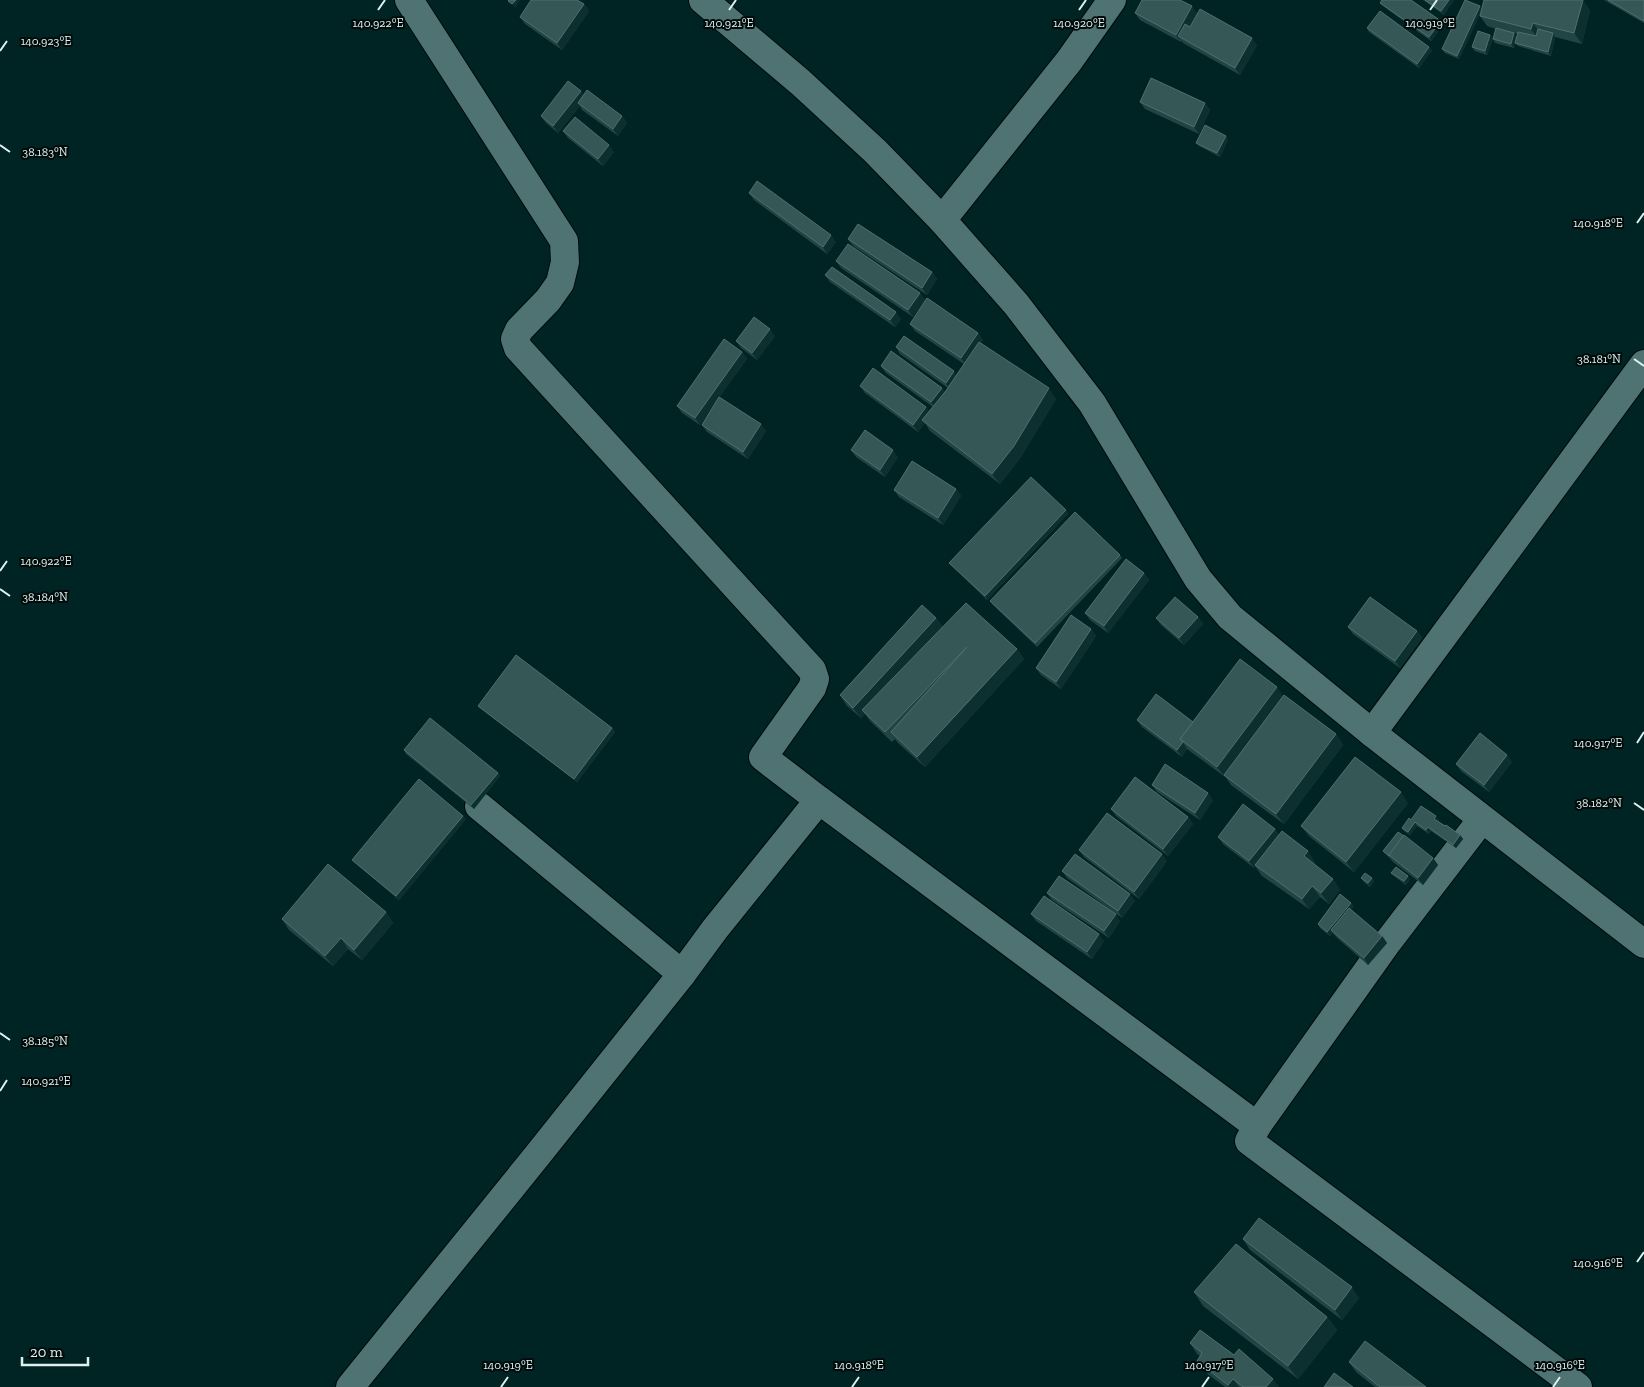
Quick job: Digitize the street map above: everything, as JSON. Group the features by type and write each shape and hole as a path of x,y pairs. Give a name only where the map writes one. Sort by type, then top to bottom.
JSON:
{"street":[{"path":"409,0 564,240 565,262 560,283 548,300 519,330 516,339 518,348 812,670 815,679 812,688 763,757 1257,1126"},
{"path":"704,0 800,82 875,151 942,220 1016,304 1092,403 1198,579 1230,617 1372,733 1644,944"},
{"path":"942,220 1069,61 1112,0"},
{"path":"1372,733 1644,364"},
{"path":"350,1387 530,1165 819,800"},
{"path":"479,806 682,974"},
{"path":"1482,818 1382,950 1249,1140 1578,1387"}],"building":[{"path":"509,0 516,0 512,4"},
{"path":"531,0 577,0 584,4 557,43 520,17"},
{"path":"1142,0 1180,0 1192,6 1176,35 1135,13"},
{"path":"1382,0 1411,0 1441,21 1429,37 1380,3"},
{"path":"1425,0 1449,0 1441,11"},
{"path":"1465,0 1480,6 1457,56 1442,49"},
{"path":"1484,0 1583,0 1574,33 1533,23 1531,29 1480,16"},
{"path":"1608,0 1644,0 1644,21"},
{"path":"1200,9 1252,38 1235,68 1178,36 1185,24 1190,27"},
{"path":"1380,11 1429,47 1417,64 1367,28"},
{"path":"1496,28 1514,33 1511,44 1493,39"},
{"path":"1538,29 1553,33 1548,52 1515,43 1518,32 1536,36"},
{"path":"1478,31 1490,35 1485,51 1472,47"},
{"path":"1151,78 1205,103 1194,127 1140,102"},
{"path":"568,81 581,91 553,126 541,116"},
{"path":"587,90 622,116 613,129 578,103"},
{"path":"575,117 609,145 598,159 563,131"},
{"path":"1205,125 1226,136 1217,153 1196,143"},
{"path":"757,181 831,235 823,247 749,193"},
{"path":"858,224 932,272 922,288 848,239"},
{"path":"848,244 920,293 908,310 836,261"},
{"path":"832,267 896,312 890,320 825,275"},
{"path":"927,298 978,333 961,358 910,324"},
{"path":"754,317 770,329 752,353 736,341"},
{"path":"904,336 954,371 946,383 896,347"},
{"path":"724,339 742,352 695,418 677,406"},
{"path":"979,342 1049,388 1014,446 992,474 922,420 945,392"},
{"path":"891,351 942,388 931,402 881,366"},
{"path":"873,368 926,407 913,425 860,386"},
{"path":"719,397 761,424 743,452 702,425"},
{"path":"865,430 893,450 880,470 851,450"},
{"path":"912,461 956,489 938,518 894,490"},
{"path":"1031,477 1066,510 985,596 949,563"},
{"path":"1075,512 1120,555 1035,643 990,601"},
{"path":"1126,559 1144,573 1104,626 1085,613"},
{"path":"1175,597 1198,617 1179,638 1156,618"},
{"path":"1370,597 1417,631 1395,661 1348,627"},
{"path":"966,603 1017,649 917,757 891,732 967,647 885,732 862,710"},
{"path":"922,605 936,618 853,708 840,695"},
{"path":"1071,615 1091,629 1056,682 1036,668"},
{"path":"516,655 612,728 574,779 478,706"},
{"path":"1240,659 1277,687 1217,767 1180,739"},
{"path":"1156,694 1193,722 1180,739 1183,742 1177,750 1137,720"},
{"path":"1284,695 1336,734 1276,814 1224,775"},
{"path":"430,718 498,773 471,805 404,750"},
{"path":"1480,733 1507,755 1484,785 1456,764"},
{"path":"1355,757 1401,792 1346,862 1301,826"},
{"path":"1165,764 1208,793 1195,813 1152,785"},
{"path":"1135,777 1188,817 1163,849 1111,809"},
{"path":"419,779 463,816 396,896 352,860"},
{"path":"1243,804 1275,829 1249,861 1218,837"},
{"path":"1421,806 1436,816 1434,819 1460,835 1453,845 1428,827 1426,830 1415,822 1408,832 1402,828 1409,818 1411,820"},
{"path":"1107,813 1162,854 1134,892 1079,850"},
{"path":"1282,831 1308,851 1304,856 1333,879 1321,893 1312,886 1302,899 1255,865"},
{"path":"1398,832 1404,836 1389,856 1383,851"},
{"path":"1404,835 1433,858 1418,878 1389,855"},
{"path":"1075,854 1130,894 1118,911 1062,871"},
{"path":"328,864 386,912 354,950 341,938 325,956 282,919"},
{"path":"1396,867 1408,876 1404,881 1391,873"},
{"path":"1365,873 1372,878 1368,883 1361,878"},
{"path":"1059,876 1116,914 1104,931 1047,893"},
{"path":"1340,894 1351,903 1327,932 1318,924"},
{"path":"1044,896 1099,934 1087,952 1031,914"},
{"path":"1349,908 1382,936 1364,958 1331,930"},
{"path":"1259,1218 1352,1287 1335,1310 1243,1239"},
{"path":"1236,1244 1327,1317 1288,1366 1194,1292"},
{"path":"1200,1330 1234,1355 1239,1349 1273,1379 1266,1387 1243,1387 1233,1379 1228,1385 1197,1361 1202,1353 1190,1343"},
{"path":"1365,1341 1426,1387 1380,1387 1349,1362"},
{"path":"1334,1373 1353,1387 1324,1387"}]}
